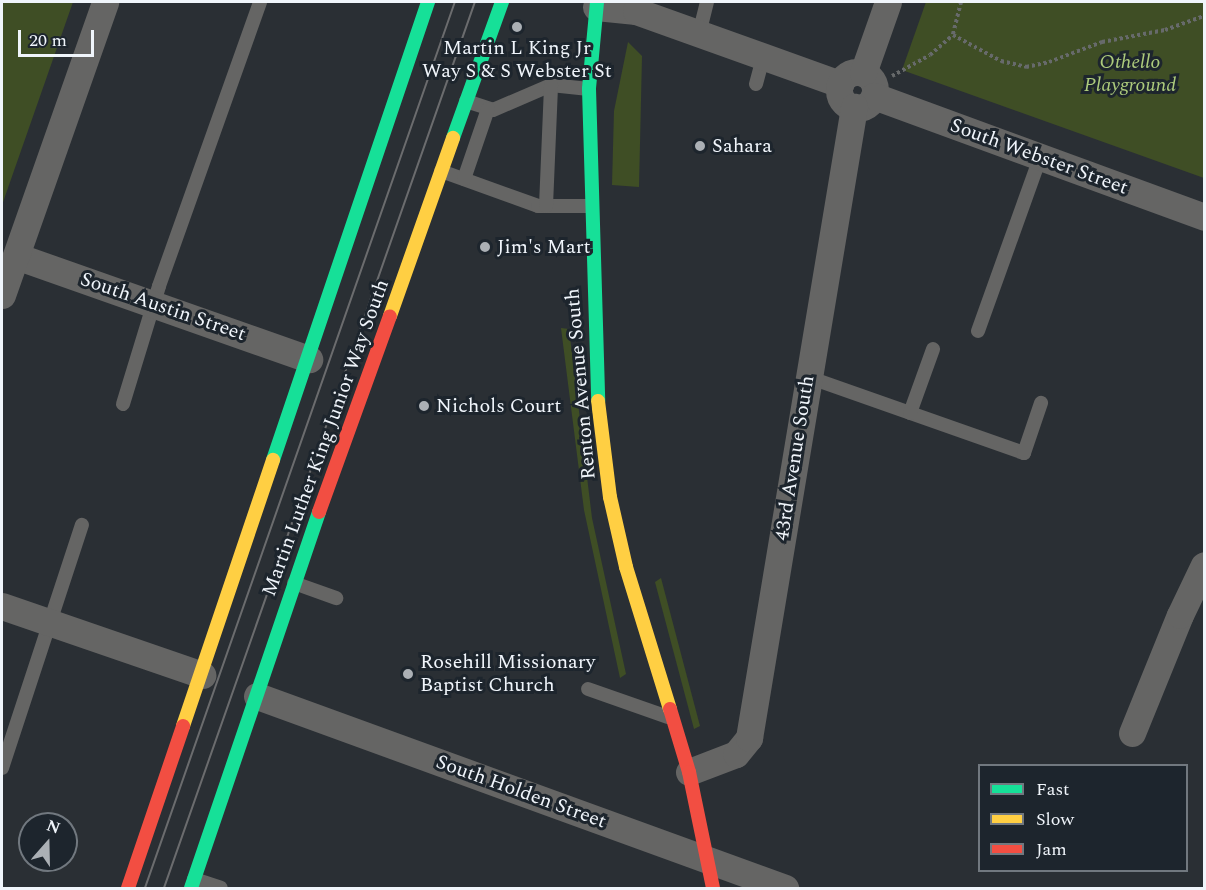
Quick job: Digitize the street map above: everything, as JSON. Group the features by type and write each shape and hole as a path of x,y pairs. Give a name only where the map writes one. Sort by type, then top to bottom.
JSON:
{"main road":[{"name":"Martin Luther King Junior Way South","path":"128,888 428,2"},
{"name":"Martin Luther King Junior Way South","path":"192,884 294,583 502,2"},
{"name":"Renton Avenue South","path":"595,3 589,89 590,206 598,409 610,497 626,567 689,772 710,861 713,888"}],"street":[{"path":"2,295 105,2"},
{"name":"43rd Avenue South","path":"689,772 736,754 749,738 808,377 863,92 888,2"},
{"name":"South Webster Street","path":"595,3 636,11 1204,216"},
{"name":"South Austin Street","path":"16,256 309,358"},
{"path":"1132,733 1180,615 1204,565"},
{"path":"2,606 202,675"},
{"name":"South Holden Street","path":"257,696 784,888"}],"lane":[{"path":"123,404 154,303 260,2"},
{"path":"699,34 707,2"},
{"path":"756,84 764,57"},
{"path":"466,101 493,110 551,85 589,89"},
{"path":"546,206 551,85"},
{"path":"464,179 488,109"},
{"path":"978,331 1040,158"},
{"path":"441,171 546,206 590,206"},
{"path":"910,413 933,349"},
{"path":"808,377 1024,453 1041,403"},
{"path":"2,768 82,525"},
{"path":"294,583 336,598"},
{"path":"588,689 674,720"},
{"path":"192,884 220,888"}],"path":[{"path":"863,92 930,55 953,35 962,2"},
{"path":"953,35 1000,61 1034,66 1102,42 1165,30 1204,16"}],"green space":[{"path":"2,2 73,2 2,205"},
{"name":"Othello Playground","path":"926,2 1204,2 1204,178 902,70"},
{"path":"628,42 642,56 639,187 612,185 614,111"},
{"path":"561,328 569,329 592,518 626,674 620,678 584,510"},
{"path":"661,578 700,726 694,729 655,582"}],"tram line":[{"path":"145,888 455,2"},
{"path":"164,888 475,2"}],"traffic: fast":[{"path":"273,460 428,2"},
{"path":"453,138 502,2"},
{"path":"597,2 589,89 598,401"},
{"path":"191,888 319,512"}],"traffic: slow":[{"path":"390,316 453,138"},
{"path":"598,401 610,497 626,567 670,709"},
{"path":"183,726 273,460"}],"traffic: jam":[{"path":"319,512 390,316"},
{"path":"670,709 689,772 713,888"},
{"path":"128,888 183,726"}],"place":[{"name":"Martin L King Jr Way S & S Webster St","path":"517,27"},
{"name":"Sahara","path":"700,146"},
{"name":"Jim's Mart","path":"485,247"},
{"name":"Nichols Court","path":"424,406"},
{"name":"Rosehill Missionary Baptist Church","path":"408,674"}]}
